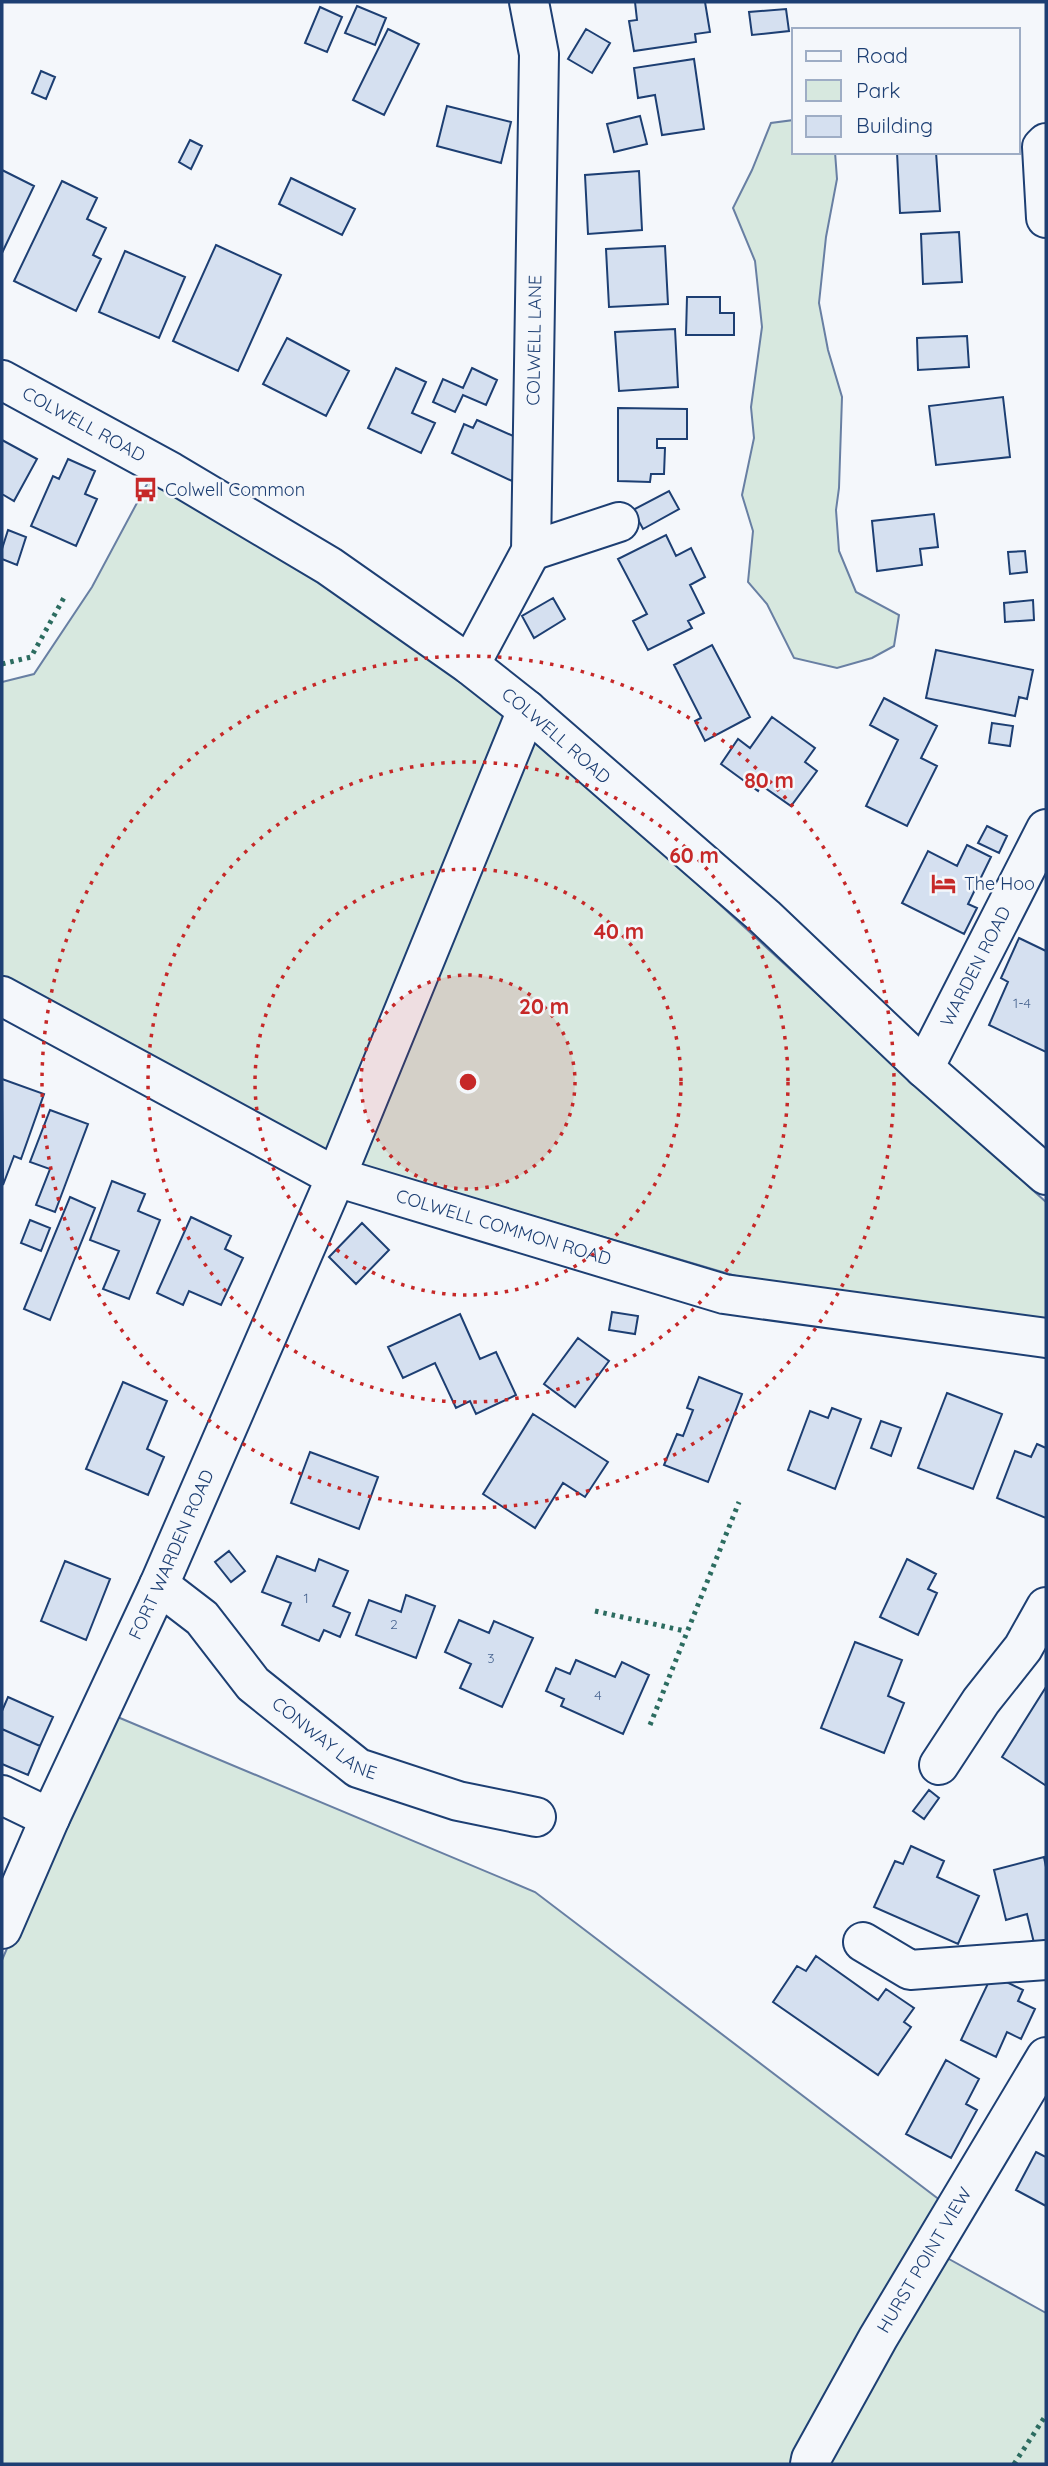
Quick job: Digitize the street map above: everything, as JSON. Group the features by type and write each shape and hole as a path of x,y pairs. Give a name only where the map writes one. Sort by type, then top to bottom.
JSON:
{"street":[{"name":"COLWELL LANE","path":"470,665 531,551 538,54 529,2"},
{"path":"1046,143 1042,147 1046,218"},
{"name":"COLWELL ROAD","path":"2,380 171,472 329,566 470,665 527,710 765,917 924,1068 1046,1175"},
{"path":"531,551 619,522"},
{"name":"FORT WARDEN ROAD","path":"3,1924 159,1585 336,1177 527,710"},
{"name":"WARDEN ROAD","path":"924,1068 1046,829"},
{"name":"COLWELL COMMON ROAD","path":"2,996 336,1177 724,1294 1046,1338"},
{"name":"CONWAY LANE","path":"159,1585 202,1618 253,1684 358,1768 458,1801 536,1817"},
{"path":"939,1765 981,1701 1023,1648 1046,1607"},
{"path":"2,1795 50,1818"},
{"path":"863,1942 910,1970 1046,1960"},
{"name":"HURST POINT VIEW","path":"810,2464 878,2338 1035,2101 1046,2057"}],"green space":[{"path":"792,120 792,154 835,154 837,179 826,237 819,303 828,350 842,397 836,510 839,551 856,592 899,615 894,646 872,658 837,668 794,658 767,604 748,582 753,531 742,495 754,438 751,407 762,327 755,261 733,208 771,123"},
{"name":"Colwell Common","path":"153,473 344,586 532,732 1046,1202 1046,1321 736,1276 322,1154 2,979 2,682 34,674 92,587"},
{"path":"108,1713 535,1892 949,2207 802,2464 2,2464 2,1960"},
{"path":"940,2254 1046,2313 1046,2464 819,2464"}],"building":[{"path":"635,2 705,2 710,32 695,34 696,42 634,51 629,21 637,20"},
{"path":"357,6 386,18 375,45 345,33"},
{"path":"320,7 342,17 327,52 305,43"},
{"path":"786,9 789,31 752,35 749,12"},
{"path":"388,29 419,44 384,115 353,100"},
{"path":"586,29 610,43 592,73 568,59"},
{"path":"694,59 704,129 662,135 655,95 638,98 634,68"},
{"path":"41,71 55,77 46,99 32,93"},
{"path":"447,106 511,122 501,163 437,146"},
{"path":"640,116 647,144 614,152 607,124"},
{"path":"190,140 202,146 191,169 179,162"},
{"path":"897,154 936,154 940,211 900,213"},
{"path":"2,170 34,186 2,253"},
{"path":"639,171 642,230 588,234 585,175"},
{"path":"291,178 355,209 342,235 279,204"},
{"path":"62,181 97,198 87,219 106,228 93,255 101,259 76,311 14,281"},
{"path":"959,232 962,282 923,284 921,234"},
{"path":"216,245 281,275 238,371 173,341"},
{"path":"665,246 668,304 609,307 606,249"},
{"path":"125,251 185,277 159,338 99,312"},
{"path":"687,297 720,297 720,313 734,313 734,335 686,335"},
{"path":"675,329 678,387 619,391 615,332"},
{"path":"967,336 969,367 918,370 917,338"},
{"path":"287,338 349,371 326,416 263,384"},
{"path":"396,368 426,382 412,413 435,423 421,453 368,428"},
{"path":"472,368 497,380 486,405 463,395 455,412 433,402 443,379 463,388"},
{"path":"1003,397 1010,457 936,465 929,406"},
{"path":"618,408 687,409 687,439 657,439 657,448 665,448 664,474 651,474 650,482 618,481"},
{"path":"477,420 529,443 512,481 452,453 464,424 473,428"},
{"path":"2,440 37,459 14,501 2,494"},
{"path":"68,459 95,471 85,494 97,499 76,546 31,526 53,476 59,479"},
{"path":"669,491 679,509 643,529 633,510"},
{"path":"934,514 938,547 920,549 922,565 877,571 872,521"},
{"path":"8,530 26,537 17,565 2,559"},
{"path":"666,535 676,556 691,548 705,577 690,585 704,613 688,621 692,628 648,650 633,621 647,614 618,559"},
{"path":"1025,551 1027,572 1010,574 1008,552"},
{"path":"553,598 565,619 534,638 522,616"},
{"path":"1033,600 1034,620 1005,622 1004,603"},
{"path":"712,645 750,717 705,741 695,721 701,718 674,665"},
{"path":"936,650 1033,670 1027,699 1019,697 1015,716 926,698"},
{"path":"884,698 937,726 921,758 937,766 907,826 866,806 898,740 870,725"},
{"path":"772,717 815,748 805,762 817,771 791,806 761,785 758,791 721,764 738,739 750,748"},
{"path":"992,723 1013,726 1010,746 989,743"},
{"path":"987,826 1007,836 999,853 978,843"},
{"name":"The Hoo","path":"967,845 991,857 968,904 977,908 964,934 902,903 928,851 957,866"},
{"path":"1019,938 1046,951 1046,1052 989,1025 1008,982 1001,978"},
{"path":"2,1079 44,1094 21,1159 14,1156 3,1185"},
{"path":"50,1110 88,1124 55,1212 36,1205 50,1169 30,1162"},
{"path":"112,1181 145,1194 138,1211 160,1220 129,1299 103,1289 119,1251 90,1240"},
{"path":"70,1197 95,1208 50,1320 24,1309"},
{"path":"191,1217 231,1236 225,1249 243,1258 221,1305 189,1291 183,1305 157,1293"},
{"path":"30,1220 50,1228 41,1251 21,1243"},
{"path":"362,1223 389,1250 356,1284 329,1257"},
{"path":"612,1312 638,1316 635,1334 609,1330"},
{"path":"460,1314 480,1359 496,1352 516,1395 476,1414 470,1401 456,1408 435,1363 403,1378 388,1347"},
{"path":"578,1338 609,1361 575,1407 544,1384"},
{"path":"699,1377 742,1394 708,1482 664,1465 677,1434 683,1436 693,1410 687,1408"},
{"path":"123,1382 167,1401 147,1449 164,1457 148,1495 86,1469"},
{"path":"947,1393 1002,1414 973,1489 918,1468"},
{"path":"832,1408 861,1419 835,1489 788,1470 810,1411 828,1418"},
{"path":"533,1414 608,1462 585,1497 563,1483 535,1528 483,1494"},
{"path":"881,1421 901,1428 891,1456 871,1448"},
{"path":"1037,1444 1046,1448 1046,1518 997,1498 1015,1451 1031,1457"},
{"path":"310,1452 378,1477 359,1529 291,1503"},
{"path":"229,1551 245,1571 231,1582 215,1562"},
{"path":"277,1556 315,1571 319,1559 348,1571 333,1606 350,1613 340,1637 324,1630 319,1641 282,1625 291,1603 262,1592"},
{"path":"907,1559 936,1574 928,1589 937,1593 918,1635 880,1617"},
{"path":"65,1561 110,1579 86,1640 41,1621"},
{"path":"406,1595 435,1606 416,1658 356,1635 369,1600 401,1612"},
{"path":"459,1620 489,1633 494,1621 533,1638 502,1707 460,1688 471,1664 445,1652"},
{"path":"855,1642 902,1660 888,1696 904,1703 884,1753 821,1728"},
{"path":"576,1660 615,1677 622,1662 649,1675 623,1734 561,1706 564,1699 546,1691 556,1668 570,1674"},
{"path":"1046,1687 1046,1784 1045,1785 1002,1757"},
{"path":"8,1697 53,1717 40,1746 2,1729 2,1711"},
{"path":"2,1729 40,1746 28,1775 2,1764"},
{"path":"929,1790 939,1798 924,1819 913,1811"},
{"path":"911,1846 944,1861 937,1877 979,1896 958,1944 874,1907 895,1861 903,1864"},
{"path":"1044,1857 1046,1940 1034,1943 1027,1914 1006,1920 994,1870"},
{"path":"816,1956 878,2000 886,1989 914,2008 904,2022 911,2027 878,2075 773,2002 797,1966 806,1971"},
{"path":"992,1975 1023,1990 1018,2001 1035,2009 1021,2039 1007,2032 996,2057 961,2040"},
{"path":"946,2060 979,2079 966,2104 977,2110 951,2158 906,2134"},
{"path":"1036,2152 1046,2157 1046,2206 1016,2190"}],"hedge":[{"path":"2,664 31,657 66,594"},
{"path":"650,1725 739,1502"},
{"path":"595,1611 685,1631"},
{"path":"1014,2464 1046,2415"}],"place":[{"name":"Colwell Common","path":"145,490"},
{"name":"The Hoo","path":"944,884"}]}
